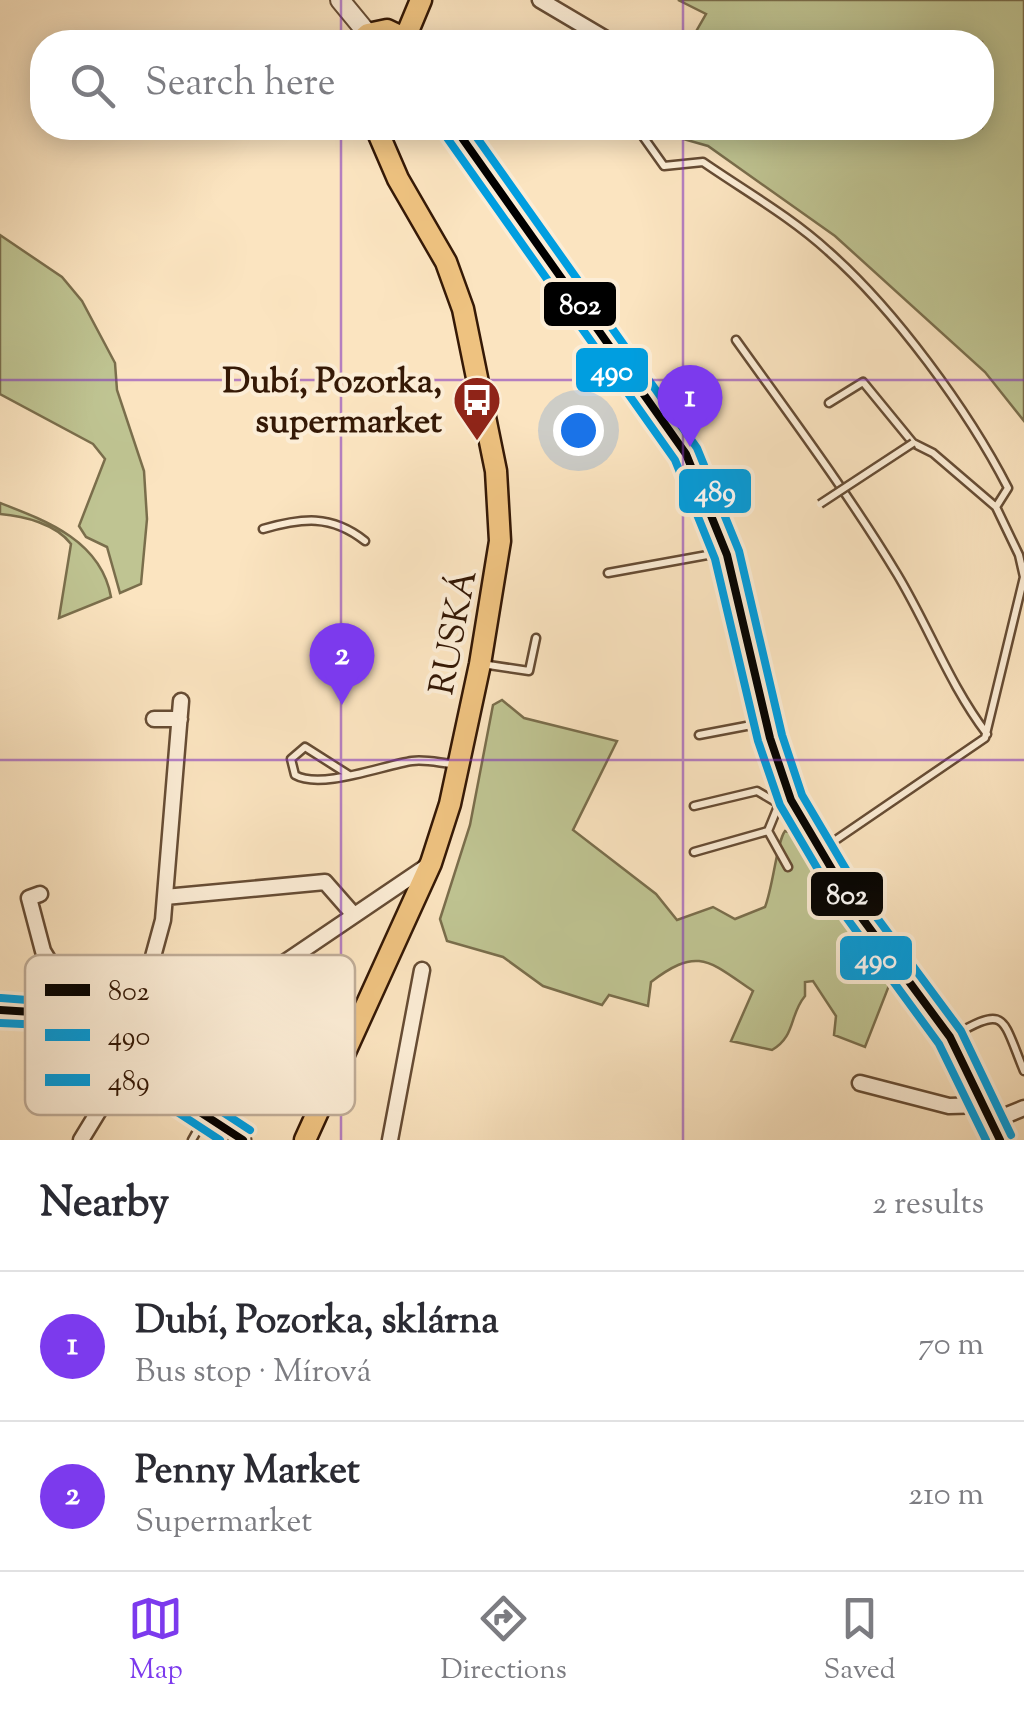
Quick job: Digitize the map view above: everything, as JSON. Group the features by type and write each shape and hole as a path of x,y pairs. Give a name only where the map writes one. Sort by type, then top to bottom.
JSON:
{"main road":[{"path":"412,30 421,0"},
{"name":"RUSKÁ","path":"355,1031 431,863 459,764 480,664 501,525 477,368 453,278 398,179 381,140"},
{"name":"RUSKÁ","path":"306,1140 317,1115"}],"street":[{"path":"340,0 358,30"},
{"path":"540,0 591,30"},
{"path":"468,140 681,446 711,508 726,552 784,802 856,910 950,1038 1000,1140"},
{"path":"152,955 165,896 182,701"},
{"path":"154,719 180,719"},
{"path":"295,955 431,863"},
{"path":"165,896 325,882 354,915"},
{"path":"40,894 29,898 45,955"},
{"path":"390,1140 422,970"},
{"path":"0,1010 25,1012"},
{"path":"860,1082 989,1113 1024,1108"},
{"path":"81,1140 96,1115"},
{"path":"202,1115 244,1140"}],"lane":[{"path":"646,140 664,166 704,162 829,251 908,338 994,462 1008,488 996,507"},
{"path":"736,340 870,530 956,689 988,734"},
{"path":"819,851 988,734 1024,577 1019,554 996,507 933,453 914,442 863,382 829,403"},
{"path":"820,504 914,442"},
{"path":"262,529 299,519 345,525 364,541"},
{"path":"608,573 726,552"},
{"path":"480,664 529,670 536,638"},
{"path":"700,735 766,722"},
{"path":"348,775 305,747 291,758 295,776 304,780 348,775 413,761 459,764"},
{"path":"694,806 757,791 784,802 768,831 694,852"},
{"path":"768,831 788,867"},
{"path":"950,1038 987,1016 995,1017 1004,1026 1024,1071"},
{"path":"192,1140 205,1117"}],"green space":[{"path":"678,0 1024,0 1024,421 985,372 835,236 708,146 687,140 994,140 994,30 697,30 706,14"},
{"path":"0,235 62,277 82,301 115,363 117,390 144,471 147,519 141,584 120,593 107,547 86,537 79,526 105,459 93,444 0,394"},
{"path":"0,503 36,517 84,547 96,561 111,597 59,618 71,544 39,522 0,514"},
{"path":"502,700 524,718 617,741 573,830 656,894 677,920 713,907 735,919 765,907 782,836 785,831 792,833 890,983 865,1047 834,1035 836,1016 813,981 805,982 805,996 789,1032 772,1050 731,1041 753,991 714,965 692,961 667,971 651,982 648,1006 609,995 602,1005 543,986 503,957 447,941 440,919 470,825 493,705"}],"transit line":[{"name":"490","path":"449,140 675,460 715,559 758,741 780,805 846,917 939,1044 986,1140"},
{"name":"802","path":"464,140 686,454 727,555 770,738 791,800 856,910 950,1037 1000,1140"},
{"name":"489","path":"479,140 697,448 739,551 782,735 802,795 866,903 961,1031 1011,1135"},
{"name":"489","path":"1,998 25,1000"},
{"name":"802","path":"0,1010 25,1012"},
{"name":"490","path":"0,1023 25,1024"},
{"name":"490","path":"182,1115 220,1140"},
{"name":"802","path":"205,1115 243,1140"},
{"name":"489","path":"227,1115 250,1130"}],"place":[{"name":"Dubí, Pozorka, supermarket","path":"477,442"},
{"name":"Dubí, Pozorka, sklárna","path":"690,447"},
{"name":"Penny Market","path":"342,705"}]}
